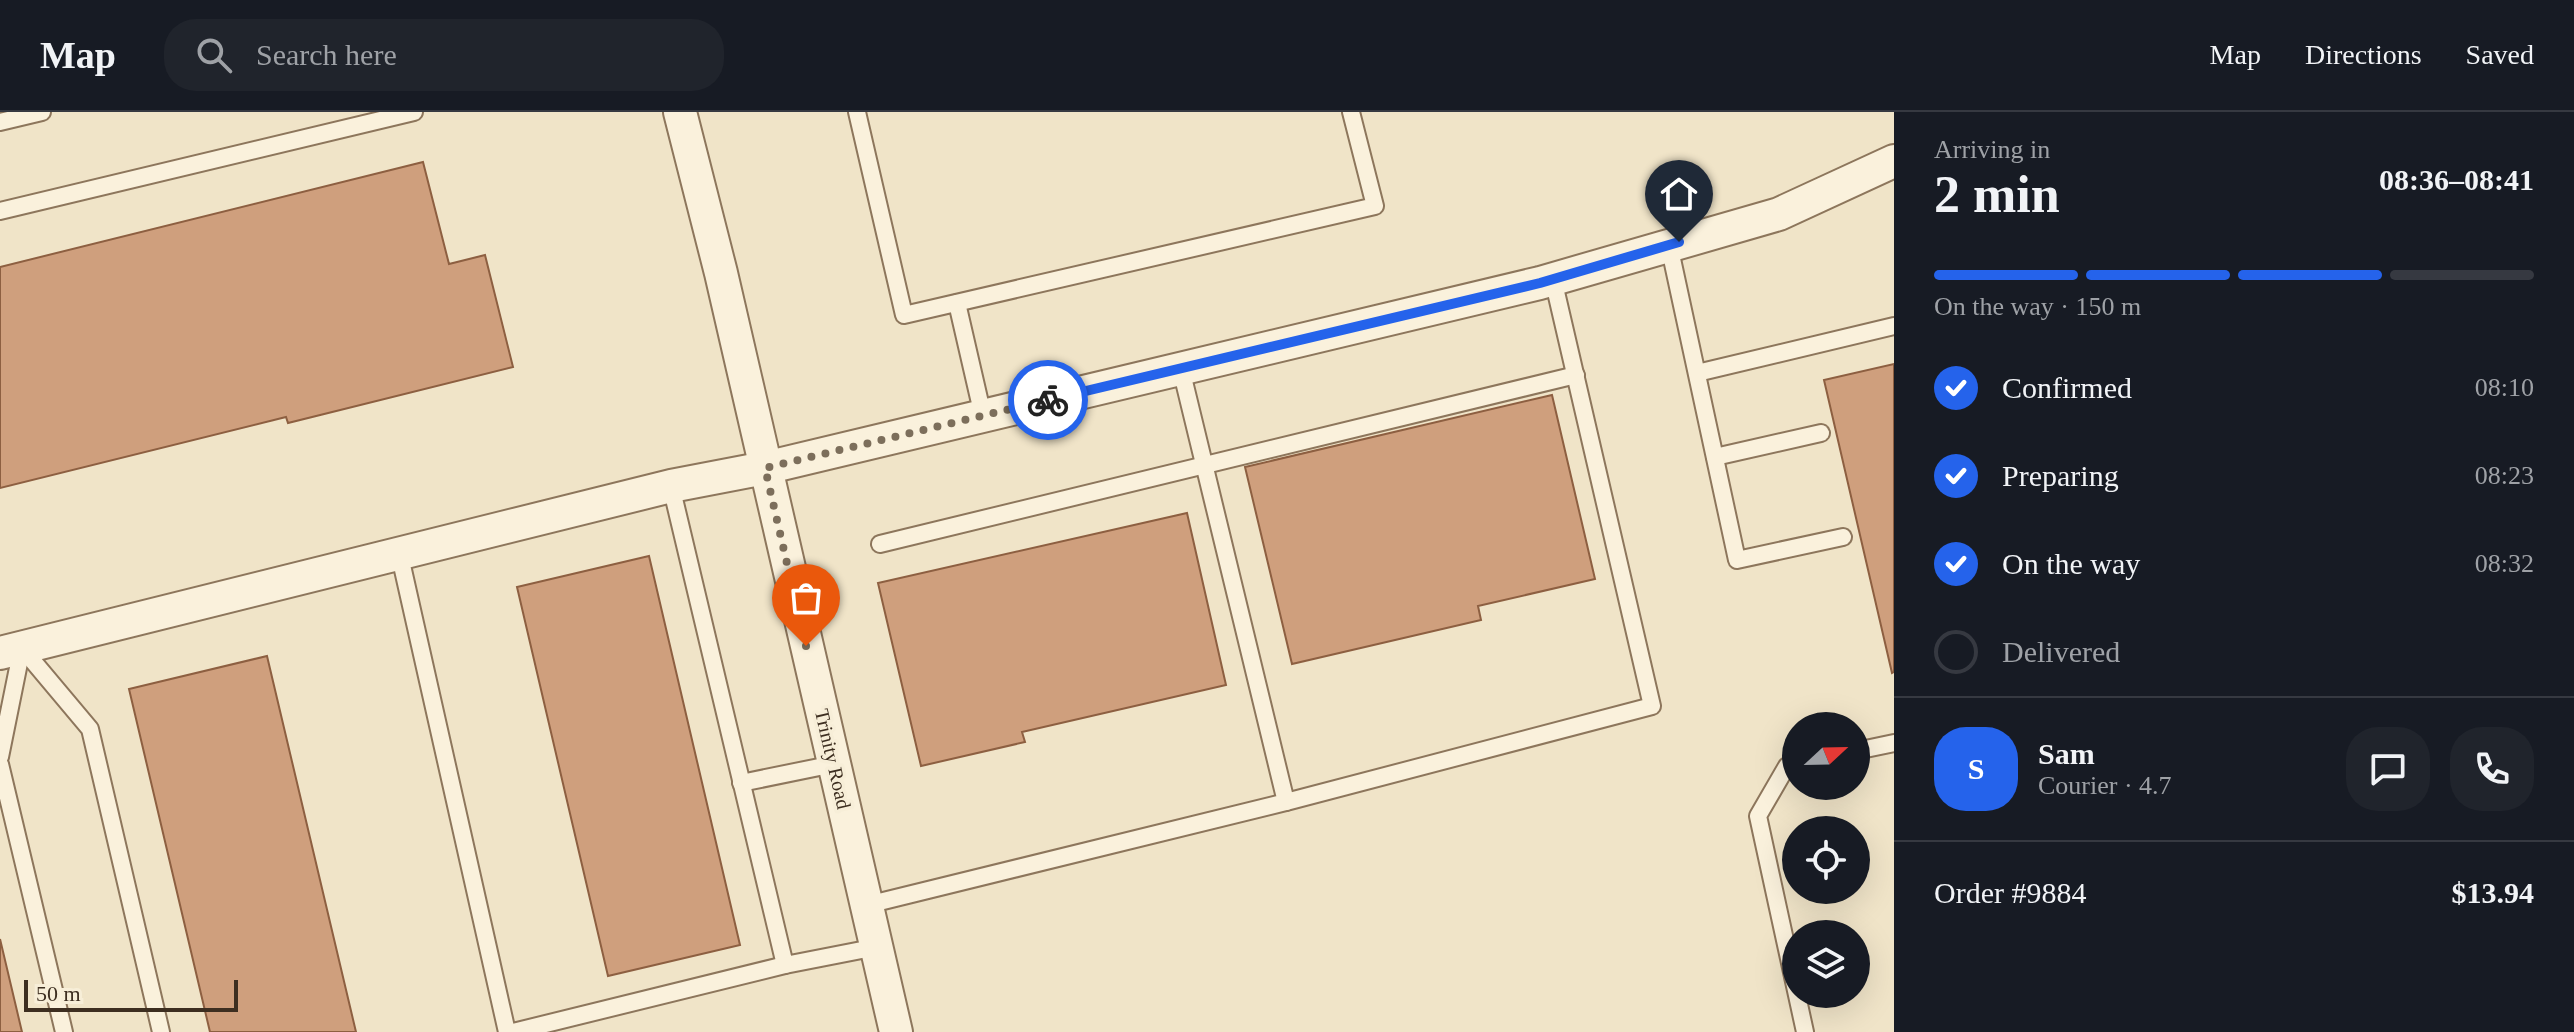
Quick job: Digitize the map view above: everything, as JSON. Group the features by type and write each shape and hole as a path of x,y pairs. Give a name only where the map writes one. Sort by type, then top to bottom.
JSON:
{"street":[{"name":"Trinity Road","path":"680,112 896,1032"},
{"path":"11,651 671,486 765,468 1553,279 1779,214 1894,161"}],"lane":[{"path":"0,122 42,112"},
{"path":"0,211 414,112"},
{"path":"857,112 904,315 1375,206 1351,112"},
{"path":"1669,245 1737,560 1843,537"},
{"path":"867,905 1286,802 1652,706 1553,279"},
{"path":"957,303 983,416"},
{"path":"1697,373 1894,326"},
{"path":"1181,369 1286,802"},
{"path":"880,544 1576,375"},
{"path":"1715,457 1821,433"},
{"path":"671,486 785,965"},
{"path":"399,552 510,1032 785,965 877,947"},
{"path":"0,757 11,651"},
{"path":"11,651 90,729 161,1032"},
{"path":"1870,748 1894,743"},
{"path":"0,764 64,1032"},
{"path":"741,783 834,764"},
{"path":"1782,775 1758,816 1805,1032"}],"building":[{"path":"423,162 449,264 485,255 513,367 288,423 286,417 0,488 0,267"},
{"path":"1894,364 1894,672 1892,673 1824,380"},
{"path":"1552,395 1595,579 1478,606 1481,620 1292,664 1245,467"},
{"path":"1187,513 1226,685 1022,732 1025,742 921,766 878,583"},
{"path":"649,556 740,945 608,976 517,587"},
{"path":"267,656 356,1032 210,1032 129,689"},
{"path":"0,939 22,1032 0,1032"}],"way so far":[{"path":"806,646 765,468 1048,400"}],"route":[{"path":"1048,400 1540,283 1679,242"}]}
